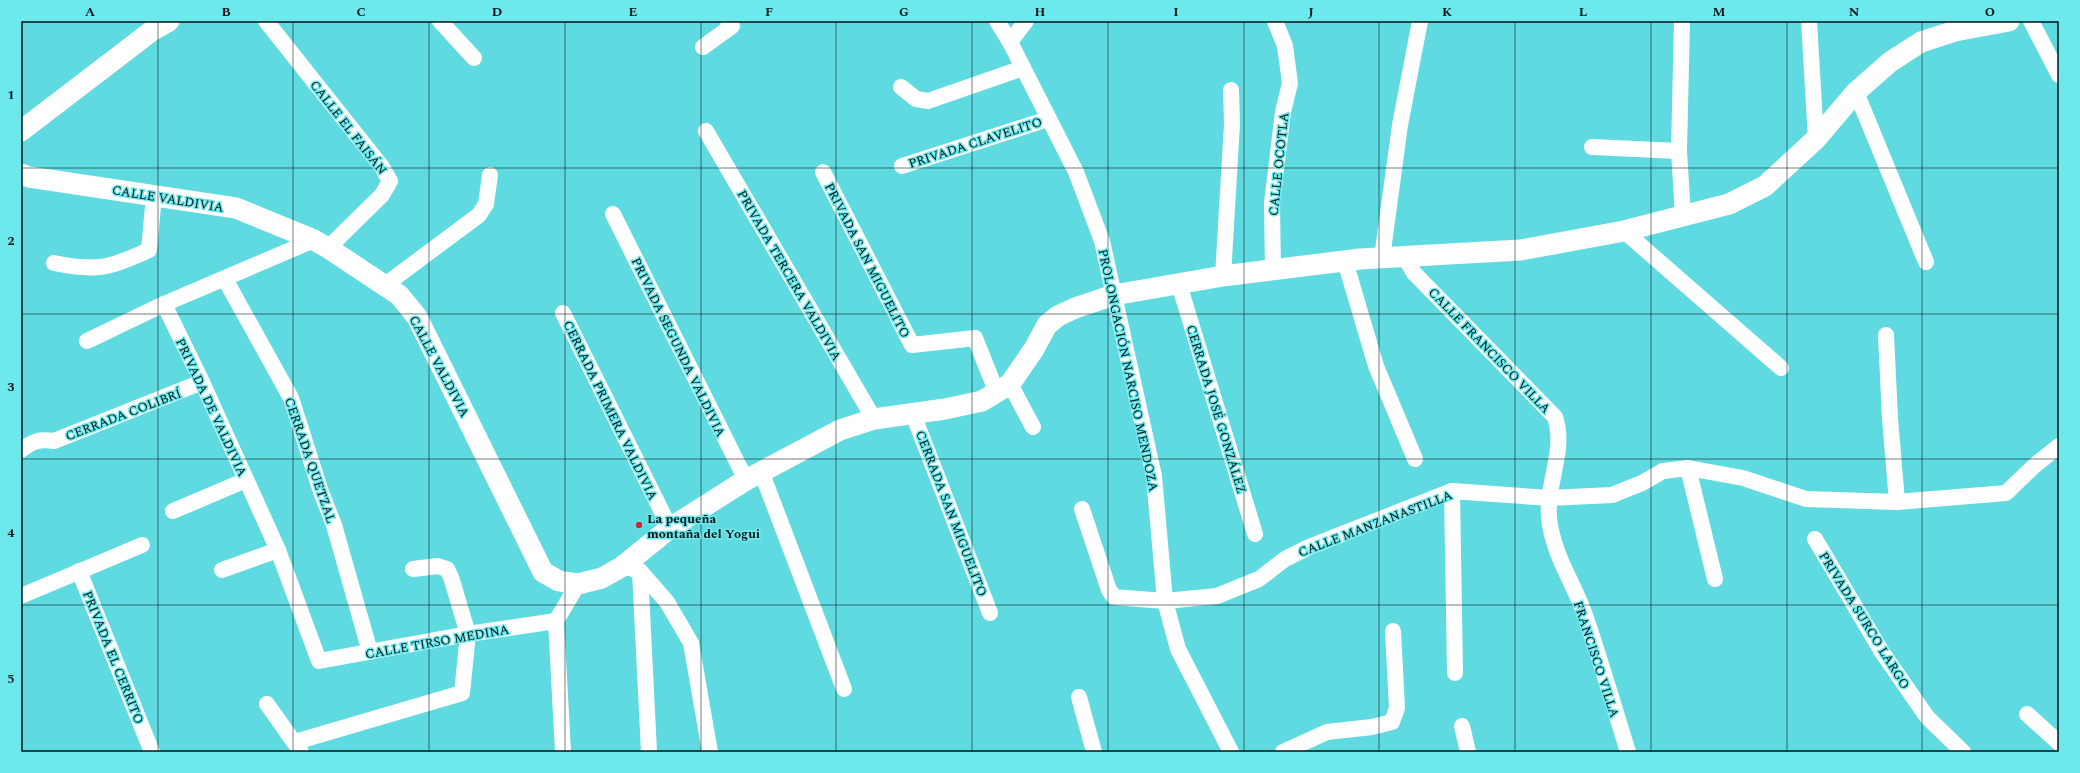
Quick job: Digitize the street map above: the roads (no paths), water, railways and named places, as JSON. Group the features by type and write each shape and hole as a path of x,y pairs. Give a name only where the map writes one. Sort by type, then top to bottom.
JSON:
{"street":[{"path":"21,131 153,30 168,21"},
{"name":"CALLE EL FAISÁN","path":"266,21 382,167 390,181 382,195 321,244"},
{"path":"440,21 474,58"},
{"path":"703,47 732,26 728,21"},
{"name":"PROLONGACIÓN NARCISO MENDOZA","path":"997,21 1010,42 1076,172 1102,241 1154,476 1165,601 1178,649 1231,752"},
{"path":"1010,42 1026,21"},
{"name":"CALLE OCOTLA","path":"1273,270 1272,203 1283,112 1290,83 1285,46 1275,21"},
{"path":"1382,258 1400,125 1420,21"},
{"path":"1682,21 1679,151 1684,216"},
{"path":"1809,21 1816,139"},
{"path":"563,752 556,621 578,584 632,569 670,528 753,475 840,430 874,419 913,414 982,400 1004,388 1034,350 1047,325 1058,316 1075,308 1114,295 1223,276 1345,261 1404,256 1521,250 1624,231 1729,204 1765,186 1816,139 1856,92 1890,62 1921,42 1955,31 2009,21"},
{"path":"2031,21 2059,75"},
{"path":"901,87 916,99 928,101 1023,68"},
{"path":"1223,276 1232,124 1231,90"},
{"path":"1856,92 1926,262"},
{"name":"PRIVADA CLAVELITO","path":"902,166 1048,119"},
{"name":"PRIVADA TERCERA VALDIVIA","path":"706,131 874,419"},
{"path":"1592,147 1679,151"},
{"name":"PRIVADA SAN MIGUELITO","path":"823,172 912,345 976,338 1004,388"},
{"name":"CALLE VALDIVIA","path":"21,174 35,178 236,208 321,244 386,285 399,295 417,317 543,572 559,581 578,584"},
{"path":"386,285 479,216 486,204 490,175"},
{"path":"54,263 81,269 100,268 149,250 154,195"},
{"name":"PRIVADA SEGUNDA VALDIVIA","path":"613,214 753,475 844,689"},
{"path":"1624,231 1781,368"},
{"path":"87,341 164,304 225,279 321,244"},
{"name":"CALLE FRANCISCO VILLA","path":"1404,256 1414,273 1555,417 1559,428 1559,443 1549,498"},
{"path":"1345,261 1376,366 1415,460"},
{"name":"CERRADA QUETZAL","path":"225,279 291,398 321,492 334,525 370,652"},
{"name":"CERRADA JOSÉ GONZÁLEZ","path":"1179,284 1256,534"},
{"name":"PRIVADA DE VALDIVIA","path":"164,304 202,382 278,550 319,661"},
{"name":"CERRADA PRIMERA VALDIVIA","path":"563,313 670,528"},
{"path":"1886,335 1890,418 1897,502"},
{"name":"CERRADA COLIBRÍ","path":"21,448 32,441 42,439 54,441 202,382"},
{"path":"1004,388 1032,427"},
{"name":"CERRADA SAN MIGUELITO","path":"913,414 990,613"},
{"name":"CALLE MANZANASTILLA","path":"1082,509 1109,590 1114,597 1165,601 1217,596 1259,579 1285,559 1309,547 1452,491 1549,498 1612,496 1663,472 1688,468 1743,478 1806,499 1897,502 2006,493 2034,466 2059,446"},
{"path":"1688,468 1715,579"},
{"path":"173,511 246,480"},
{"path":"1452,491 1455,673"},
{"name":"FRANCISCO VILLA","path":"1549,498 1549,522 1554,547 1586,617 1628,752"},
{"name":"PRIVADA SURCO LARGO","path":"1815,539 1882,652 1927,716 1963,752"},
{"path":"21,596 79,570 142,545"},
{"path":"222,570 278,550"},
{"path":"267,704 298,747 462,693 468,634 451,577 447,569 438,566 413,569"},
{"path":"632,569 649,752"},
{"path":"632,569 667,602 691,643 710,752"},
{"name":"PRIVADA EL CERRITO","path":"79,570 146,749"},
{"name":"CALLE TIRSO MEDINA","path":"319,661 468,634 556,621"},
{"path":"1283,752 1327,732 1372,727 1392,722 1397,708 1393,631"},
{"path":"1079,697 1094,752"},
{"path":"2028,714 2059,743"},
{"path":"1462,726 1468,752"}],"place":[{"name":"La pequeña montaña del Yogui","path":"639,525"}]}
